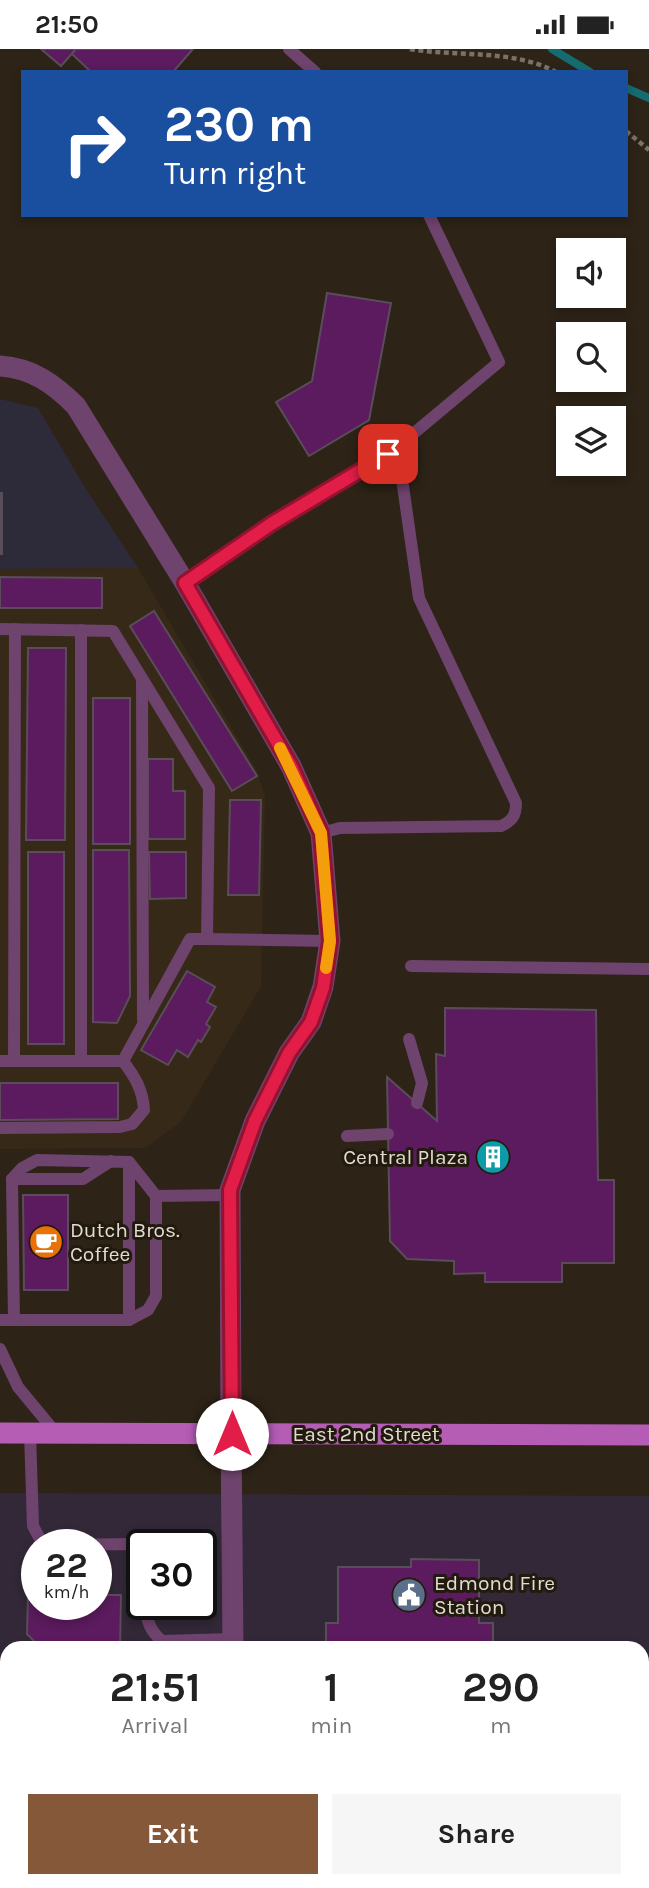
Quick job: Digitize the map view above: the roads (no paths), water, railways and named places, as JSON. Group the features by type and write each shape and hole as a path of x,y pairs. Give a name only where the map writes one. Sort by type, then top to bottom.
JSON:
{"main road":[{"name":"East 2nd Street","path":"0,1433 649,1435"}],"street":[{"path":"0,366 30,372 54,384 76,406 185,583 291,766 321,833 330,941 323,988 311,1022 289,1053 255,1121 230,1195 233,1641"}],"lane":[{"path":"289,49 313,70"},
{"path":"185,583 271,524 388,454 499,362 430,217"},
{"path":"321,833 340,828 501,826 510,822 516,813 516,803 419,598 402,479 388,454"},
{"path":"0,629 113,631 209,788 207,939"},
{"path":"14,1061 15,629"},
{"path":"81,630 81,1061"},
{"path":"142,679 143,1024"},
{"path":"123,1061 190,939 330,941"},
{"path":"411,966 649,969"},
{"path":"409,1039 422,1083 416,1103"},
{"path":"0,1061 123,1061"},
{"path":"0,1128 120,1127 132,1124 144,1110 143,1094 123,1061"},
{"path":"347,1136 388,1133"},
{"path":"0,1320 14,1320 129,1320 148,1310 156,1296 156,1196 129,1162 37,1160 22,1168 12,1179 14,1320"},
{"path":"12,1179 83,1179 111,1161"},
{"path":"129,1162 129,1320"},
{"path":"156,1196 230,1195"},
{"path":"0,1349 18,1387 56,1433"},
{"path":"30,1433 33,1526 41,1541 50,1545 126,1544"},
{"path":"146,1620 154,1635 162,1641"}],"waterway":[{"path":"552,49 587,70"},
{"path":"628,89 649,98"}],"place":[{"name":"Central Plaza","path":"493,1157"},
{"name":"Dutch Bros. Coffee","path":"46,1242"},
{"name":"Edmond Fire Station","path":"409,1595"}]}
